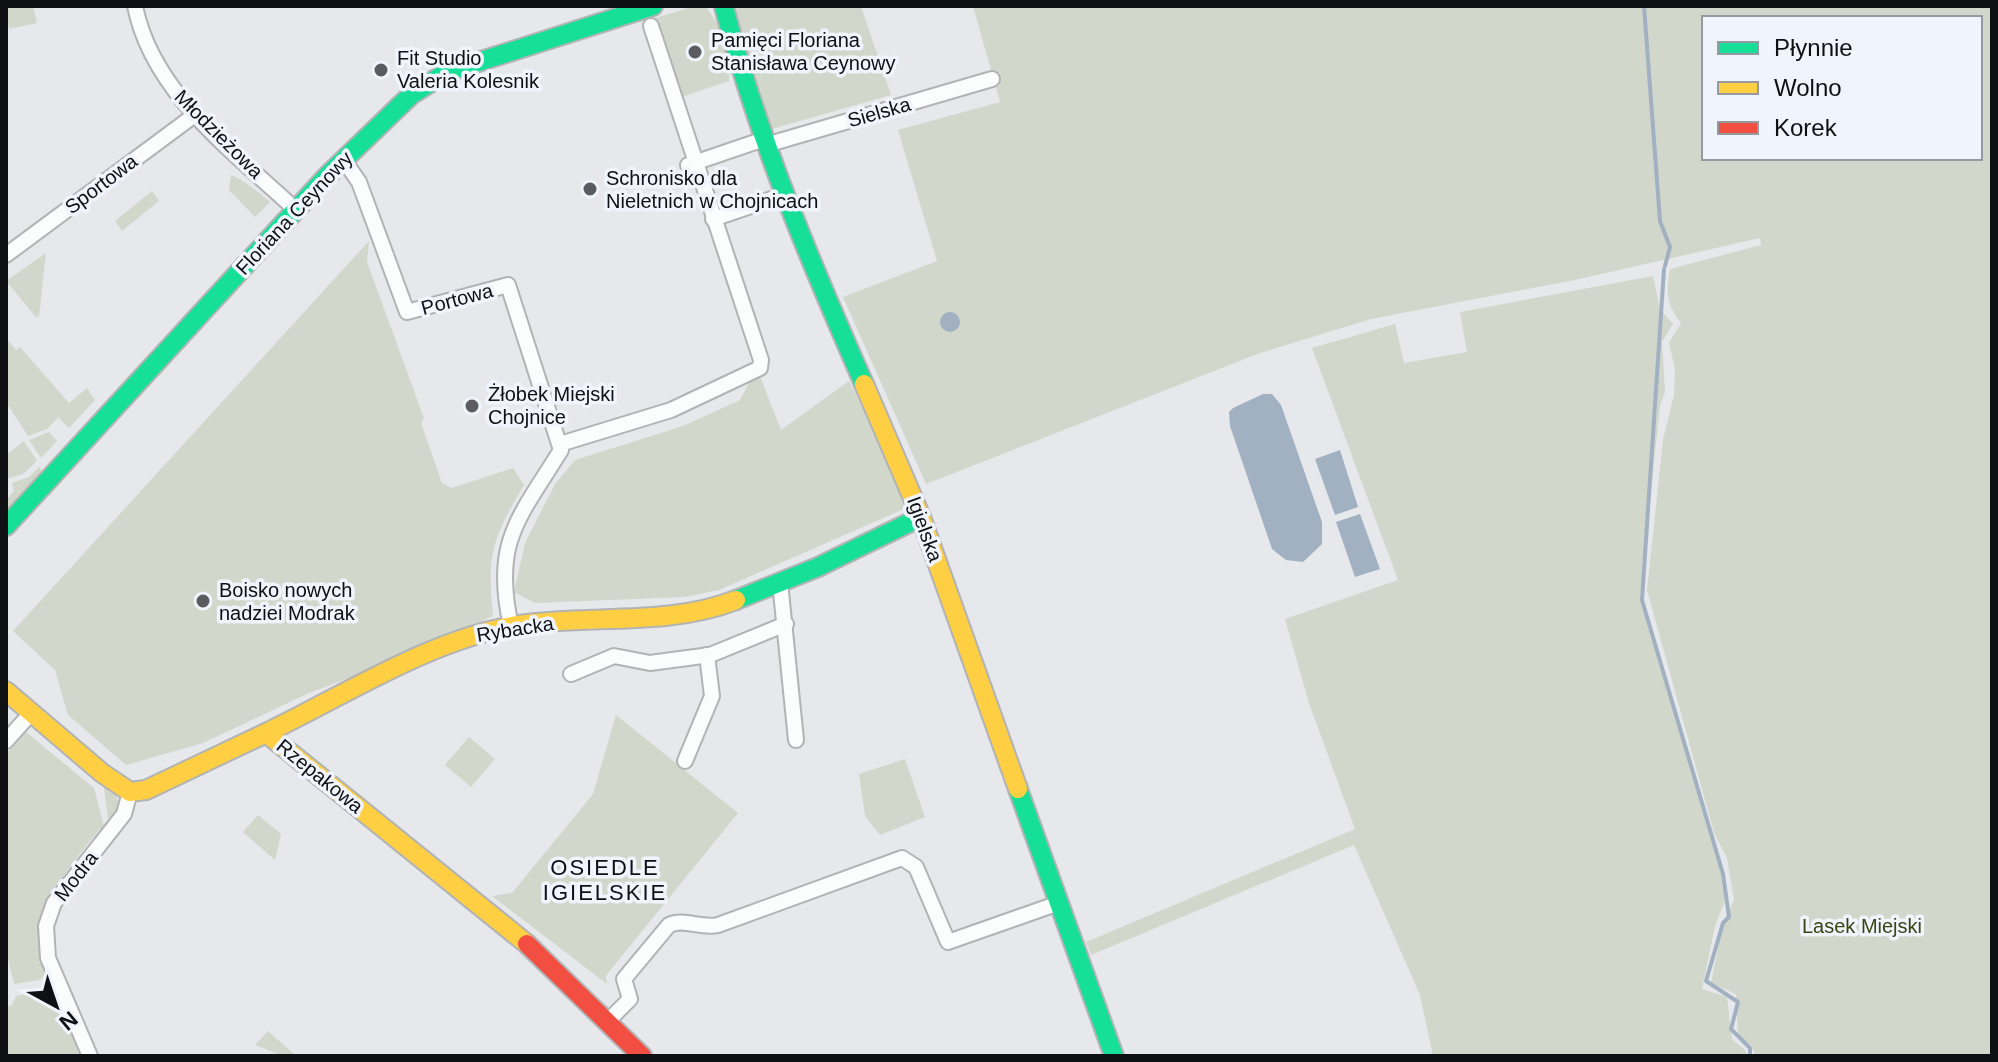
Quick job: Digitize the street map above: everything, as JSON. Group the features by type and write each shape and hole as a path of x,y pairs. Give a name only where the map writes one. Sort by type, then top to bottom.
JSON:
{"street":[{"name":"Młodzieżowa","path":"135,6 142,32 163,75 196,114 296,210"},
{"name":"Floriana Ceynowy","path":"6,526 343,159 373,128 433,78 653,6"},
{"name":"Igielska","path":"721,6 783,195 921,517 1114,1056"},
{"path":"511,626 504,596 505,550 560,444 671,410 760,368 761,360 691,164 651,26"},
{"name":"Sielska","path":"765,142 992,79"},
{"name":"Sportowa","path":"6,255 196,114"},
{"path":"691,164 765,142"},
{"name":"Portowa","path":"343,159 359,182 407,312 508,285 560,444"},
{"path":"713,219 783,195"},
{"name":"Rybacka","path":"266,733 442,646 511,626 686,614 720,606 921,517"},
{"path":"780,582 796,740"},
{"path":"571,674 600,659 614,656 650,663 707,655 786,624"},
{"path":"685,761 712,696 707,655"},
{"path":"6,691 130,792"},
{"path":"6,741 32,712"},
{"name":"Rzepakowa","path":"130,792 146,790 266,733 517,934 642,1056"},
{"name":"Modra","path":"90,1056 51,966 46,926 54,903 124,814 130,792"},
{"path":"608,1021 630,999 624,979 669,925 678,922 704,927 718,925 902,858 916,867 948,942 1059,903"}],"green space":[{"path":"6,6 33,6 37,23 9,29"},
{"path":"695,6 705,6 720,32 728,62 729,81 667,102 642,22"},
{"path":"738,6 861,6 891,95 772,129 735,12"},
{"name":"Lasek Miejski","path":"973,6 1992,6 1992,1056 1756,1056 1751,1045 1738,1036 1736,994 1711,983 1723,923 1734,900 1727,858 1714,833 1647,590 1663,440 1674,395 1675,369 1669,343 1681,323 1668,298 1670,269 1761,245 1760,238 1575,280 1371,319 1260,353 926,484 843,297 937,261 898,130 1000,102"},
{"path":"231,175 270,202 255,217 229,190"},
{"path":"152,191 159,201 122,231 115,221"},
{"path":"369,241 367,262 424,418 421,423 442,483 452,488 513,468 524,485 494,547 491,577 493,616 484,620 484,627 309,693 203,743 126,765 68,715 55,670 13,631"},
{"path":"46,253 39,316 36,317 6,281"},
{"path":"1653,276 1660,309 1673,324 1662,342 1665,392 1660,406 1640,597 1721,872 1725,901 1715,926 1702,989 1727,997 1732,1039 1745,1050 1747,1056 1433,1056 1420,995 1354,845 1091,955 1086,942 1355,829 1309,703 1285,619 1398,580 1312,348 1395,324 1404,363 1467,352 1460,312"},
{"path":"6,338 16,350 20,347 69,403 87,388 95,400 69,428 58,417 47,429 28,436 6,402"},
{"path":"760,376 781,430 849,381 887,454 906,508 719,590 685,597 535,603 514,592 525,543 555,484 575,460 683,426 740,400 750,381"},
{"path":"49,432 57,441 41,458 29,440"},
{"path":"24,441 37,461 23,474 6,479 6,455"},
{"path":"39,467 44,475 6,516 6,500 14,491 12,483 29,477"},
{"path":"616,715 738,813 606,976 607,984 492,896 512,893 593,794"},
{"path":"26,732 94,788 105,830 99,830 70,867 46,908 39,937 45,974 40,980 14,984 6,951 6,754"},
{"path":"469,737 495,759 471,787 445,765"},
{"path":"905,759 925,817 880,835 865,816 859,774"},
{"path":"103,781 115,791 119,805 109,826"},
{"path":"258,815 281,834 275,860 243,832"},
{"path":"53,991 58,998 83,1056 6,1056 6,1007 12,1005 16,996"},
{"path":"268,1031 296,1056 282,1056 255,1045"}],"water":[{"path":"946,312 954,312 960,322 954,332 946,332 940,326 940,318"},
{"path":"1263,394 1272,394 1281,405 1322,522 1322,544 1303,562 1286,560 1272,549 1230,426 1229,412 1233,408"},
{"path":"1340,450 1358,507 1335,515 1315,459"},
{"path":"1360,514 1380,569 1355,577 1336,522"}],"waterway":[{"path":"1644,6 1660,221 1670,247 1665,266"},
{"path":"1664,269 1642,600 1723,874 1729,917 1723,923 1706,981 1738,1002 1731,1029 1750,1048 1750,1056"}],"traffic: fast":[{"path":"6,526 327,176 411,95 447,72 653,6"},
{"path":"724,7 769,151 864,384"},
{"path":"736,600 818,567 921,517"},
{"path":"1018,789 1114,1056"}],"traffic: slow":[{"path":"864,384 921,517 1018,789"},
{"path":"266,733 421,655 485,632 545,622 683,614 736,600"},
{"path":"6,691 102,773 130,792 146,790 266,733 527,944"}],"traffic: jam":[{"path":"527,944 642,1056"}],"place":[{"name":"Pamięci Floriana Stanisława Ceynowy","path":"695,52"},
{"name":"Fit Studio Valeria Kolesnik","path":"381,70"},
{"name":"Schronisko dla Nieletnich w Chojnicach","path":"590,189"},
{"name":"Żłobek Miejski Chojnice","path":"472,406"},
{"name":"Boisko nowych nadziei Modrak","path":"203,601"}],"district":[{"name":"OSIEDLE IGIELSKIE","path":"605,880"}]}
